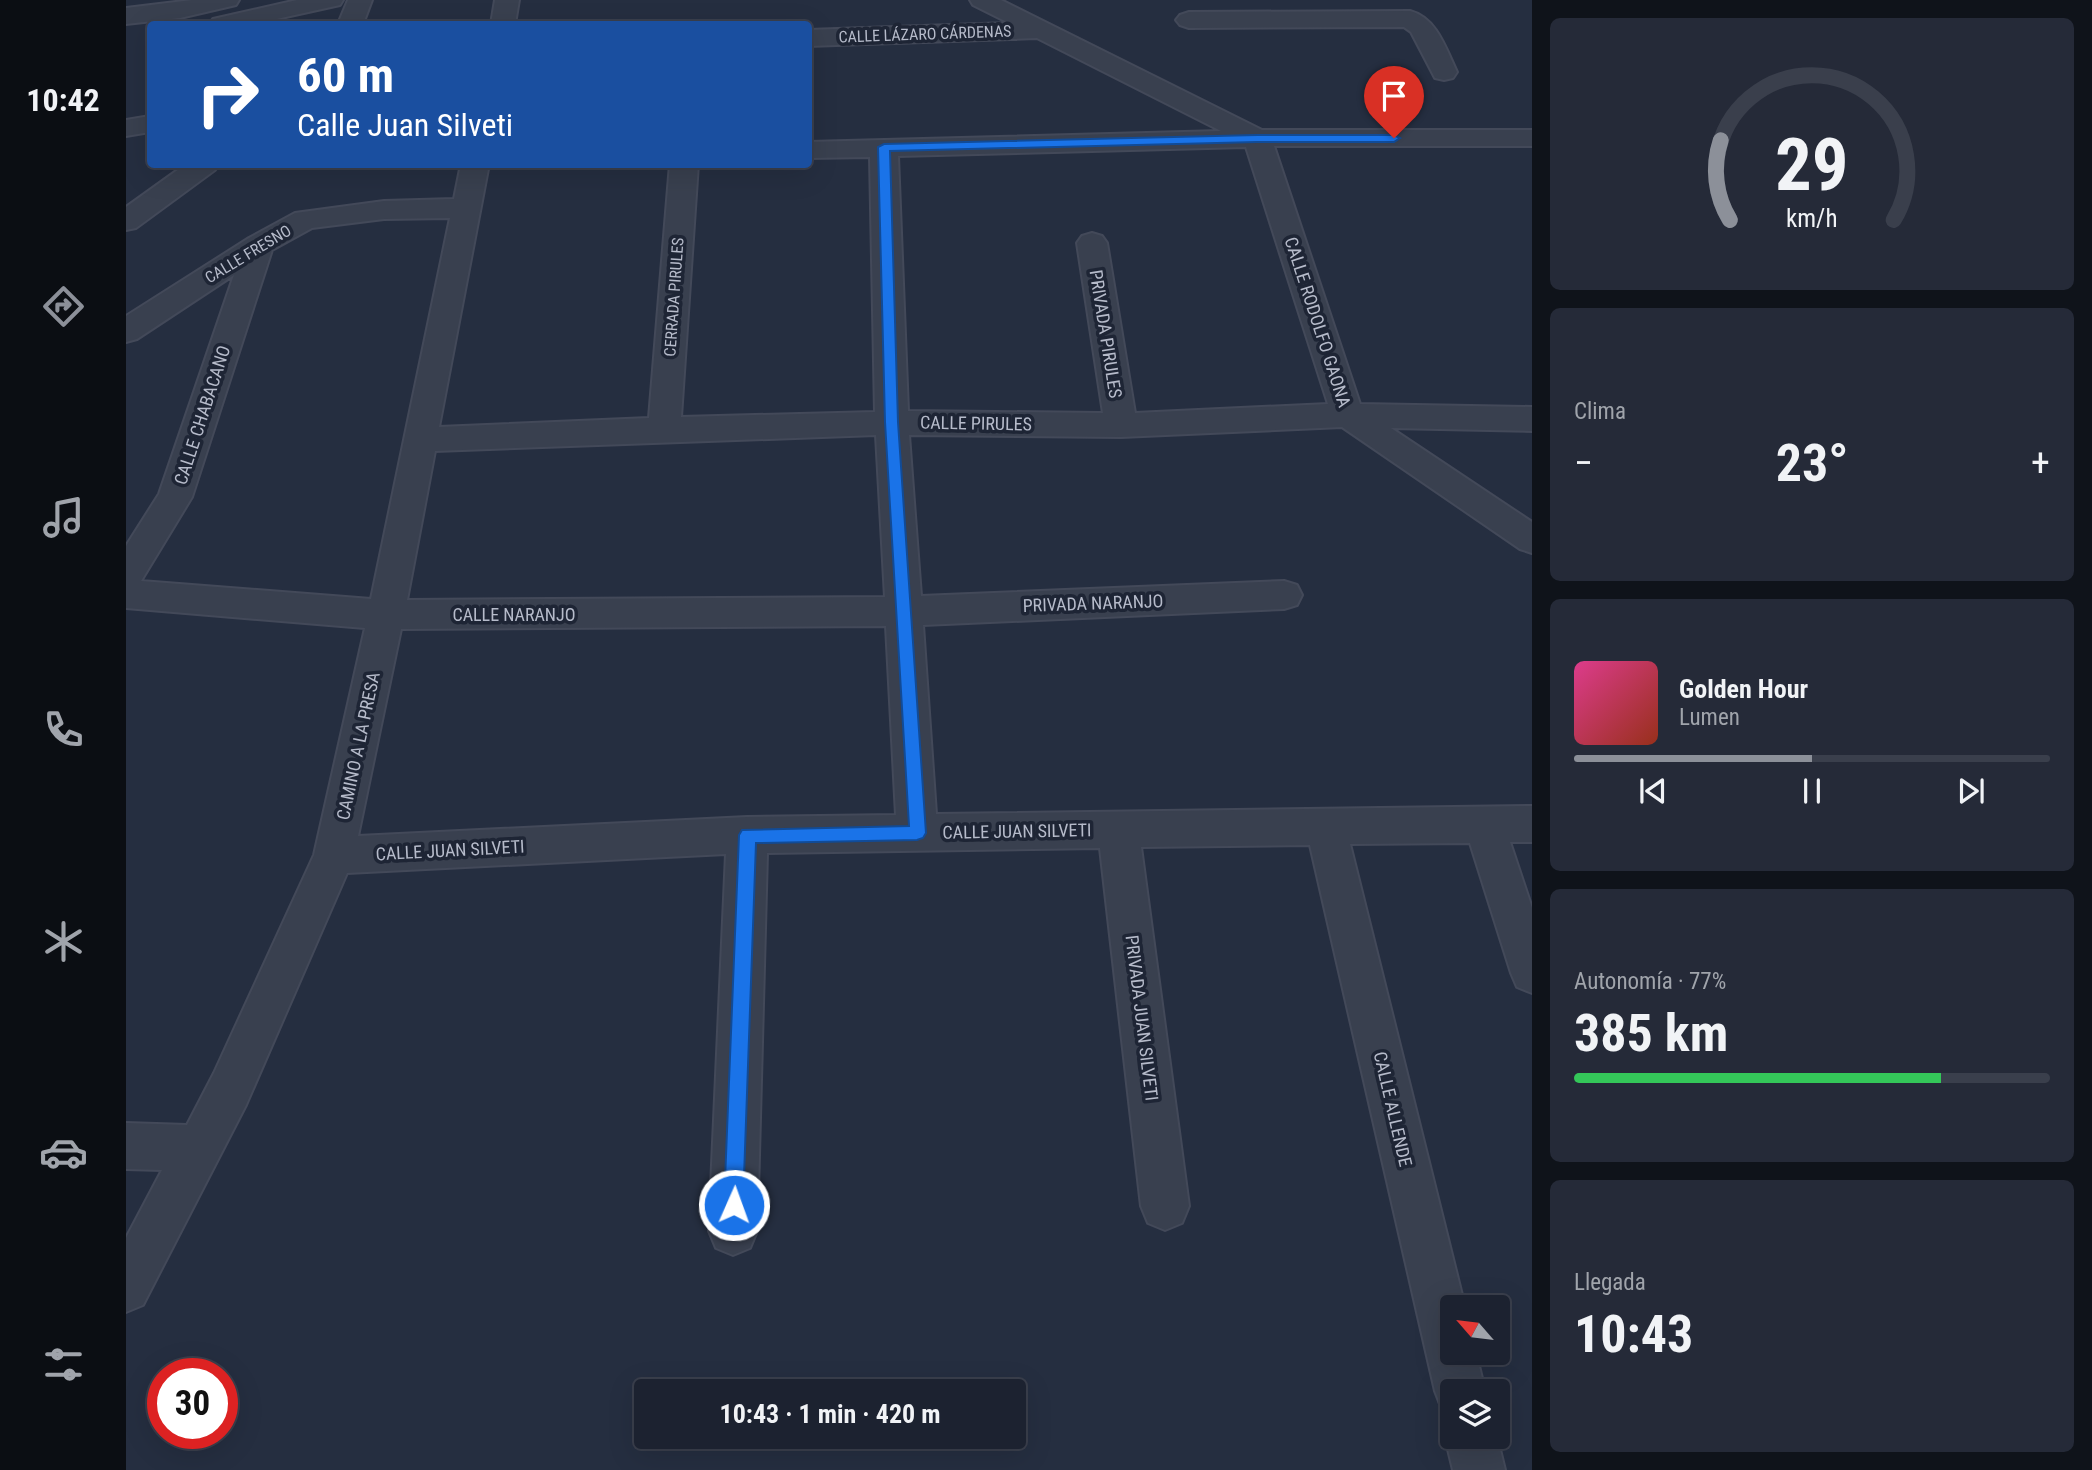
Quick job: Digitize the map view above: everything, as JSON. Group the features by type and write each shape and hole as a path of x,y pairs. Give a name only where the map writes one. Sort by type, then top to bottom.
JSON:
{"street":[{"path":"126,16 180,10 227,0"},
{"path":"236,21 331,0"},
{"path":"352,21 360,0"},
{"path":"504,21 507,0"},
{"path":"982,0 1257,138"},
{"path":"1189,20 1410,19 1422,28 1444,72"},
{"name":"CALLE LÁZARO CÁRDENAS","path":"812,38 1041,30"},
{"path":"126,36 147,33"},
{"path":"126,128 147,124"},
{"path":"812,150 1257,138 1532,138"},
{"name":"CALLE RODOLFO GAONA","path":"1257,138 1348,415 1532,540"},
{"path":"884,147 892,422 917,833"},
{"path":"126,221 199,168"},
{"name":"CAMINO A LA PRESA","path":"126,1288 230,1089 334,855 386,615 474,168"},
{"name":"CERRADA PIRULES","path":"664,429 684,168"},
{"name":"CALLE FRESNO","path":"126,331 259,245 305,220 384,210 466,208"},
{"name":"PRIVADA PIRULES","path":"1092,243 1121,425"},
{"name":"CALLE CHABACANO","path":"126,575 175,496 259,245"},
{"name":"CALLE PIRULES","path":"420,440 892,422 1121,425 1348,415 1532,419"},
{"name":"CALLE NARANJO","path":"126,594 386,615 902,611"},
{"name":"PRIVADA NARANJO","path":"902,611 1284,595"},
{"path":"1484,824 1532,973"},
{"name":"CALLE JUAN SILVETI","path":"334,855 747,835 1532,824"},
{"name":"CALLE ALLENDE","path":"1326,827 1457,1379"},
{"name":"PRIVADA JUAN SILVETI","path":"1118,830 1165,1206"},
{"path":"733,1231 747,835"},
{"path":"126,1146 199,1148"},
{"path":"1474,1449 1479,1470"}],"route":[{"path":"734,1205 747,835 917,833 892,422 884,147 1257,138 1394,138"}]}
